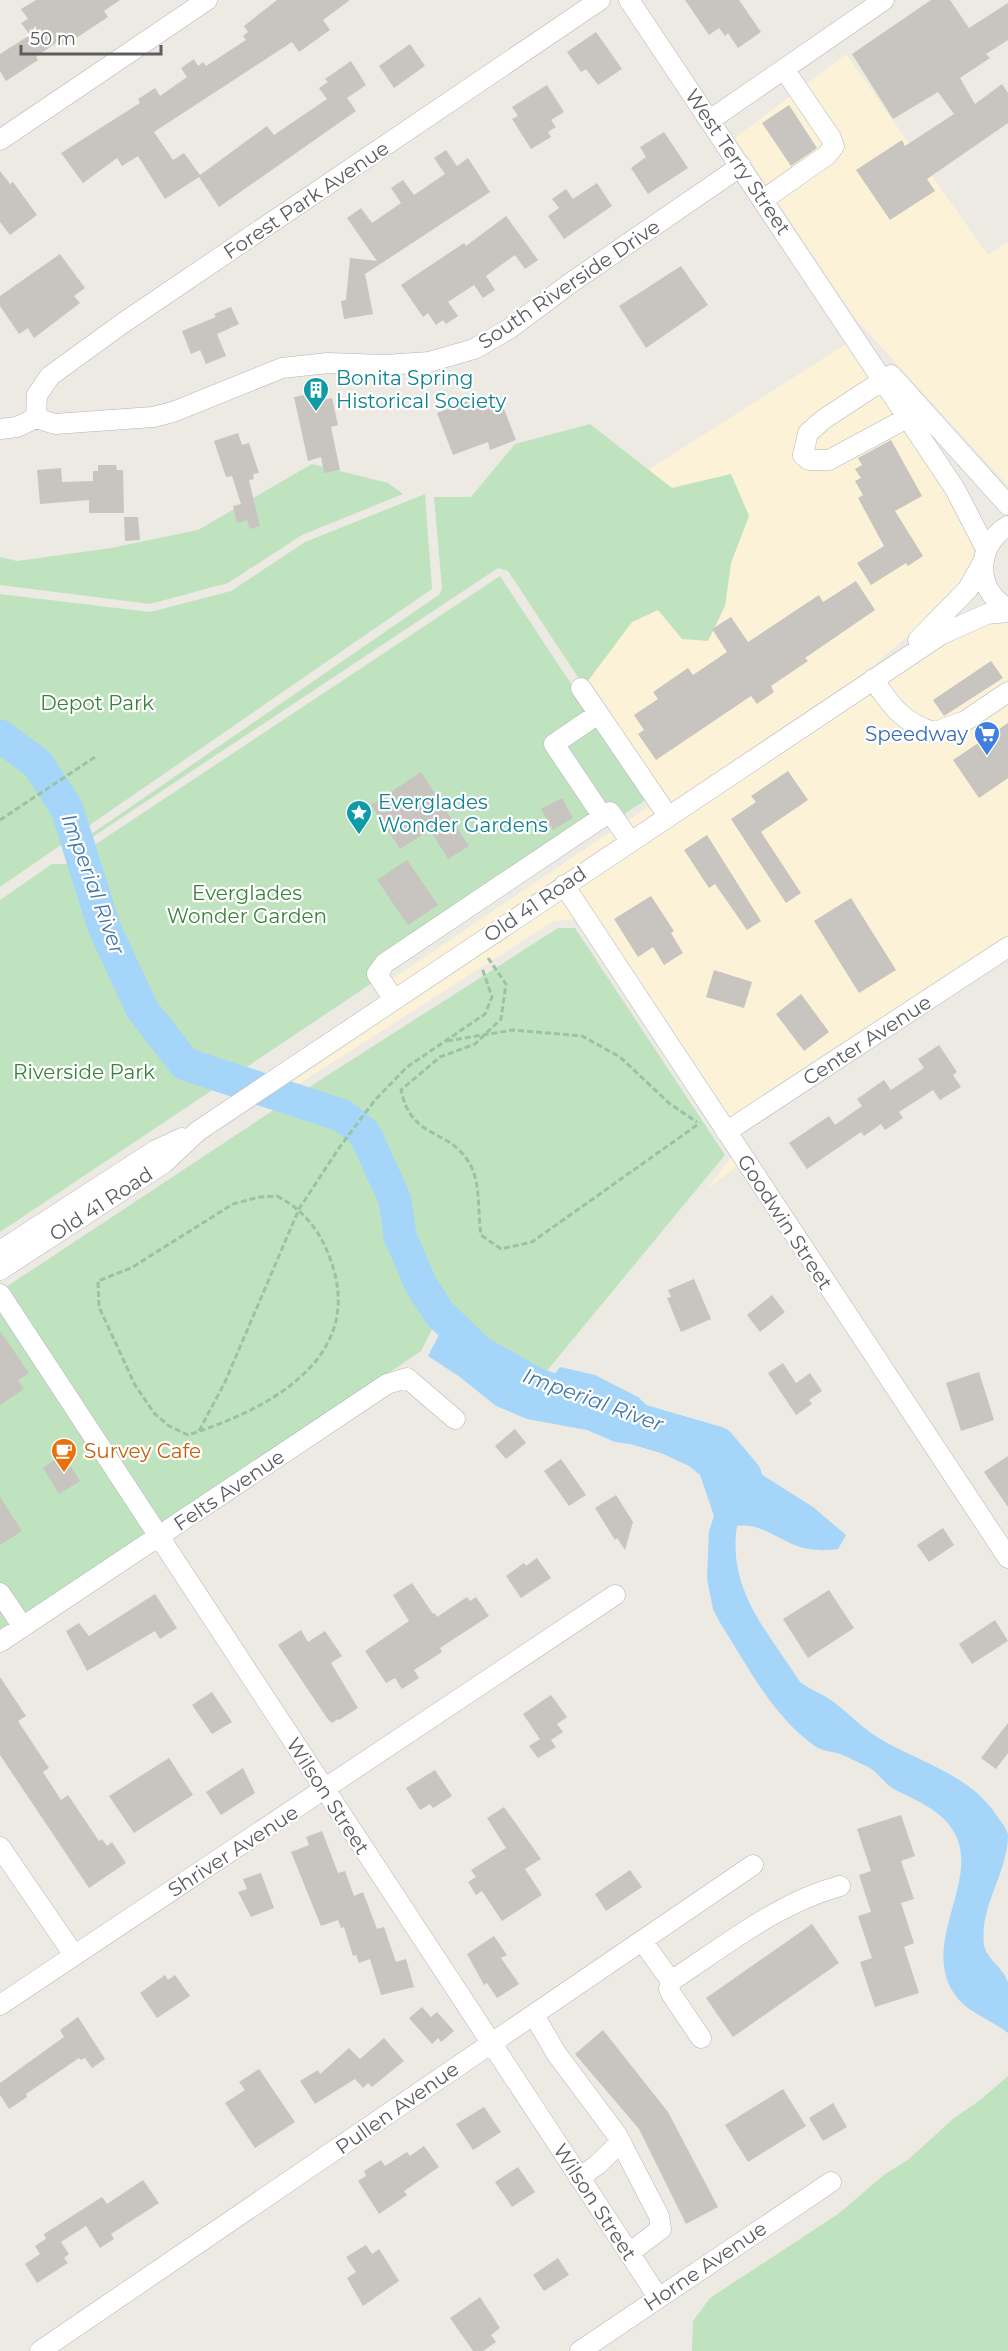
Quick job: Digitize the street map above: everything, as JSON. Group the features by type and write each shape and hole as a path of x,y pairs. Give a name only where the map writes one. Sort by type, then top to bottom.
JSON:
{"street":[{"path":"0,140 207,0"},
{"name":"Forest Park Avenue","path":"36,418 37,395 50,376 123,323 600,0"},
{"name":"West Terry Street","path":"629,0 846,324 915,414 1008,505"},
{"path":"710,120 884,0"},
{"path":"763,200 827,155 834,146 831,138 784,69"},
{"name":"South Riverside Drive","path":"36,418 55,424 153,417 173,412 282,368 328,363 429,362 474,349 510,329 572,282 741,166"},
{"path":"887,377 824,419 808,433 803,454 809,460 829,460 915,414"},
{"name":"West Terry Street","path":"915,414 955,489 984,557 984,579 990,593 1008,610"},
{"path":"0,429 17,427 36,418"},
{"name":"Old 41 Road","path":"873,679 923,635 968,589 994,537 1008,526"},
{"name":"Old 41 Road","path":"0,1251 156,1150 198,1131 305,1061 942,633 987,614 1008,610"},
{"path":"873,679 897,713 924,730 935,732 965,721 1008,692"},
{"path":"580,688 668,816"},
{"path":"598,714 554,744 603,817"},
{"path":"394,1000 377,974 385,963 610,812 630,841"},
{"name":"Goodwin Street","path":"564,885 707,1118 726,1132 1008,1558"},
{"name":"Center Avenue","path":"726,1132 1008,947"},
{"name":"Old 41 Road","path":"0,1270 164,1163 198,1131"},
{"name":"Wilson Street","path":"0,1294 658,2297"},
{"name":"Felts Avenue","path":"0,1642 387,1384 407,1378 455,1419"},
{"path":"0,1593 23,1627"},
{"name":"Shriver Avenue","path":"0,2005 615,1595"},
{"path":"2,1854 74,1955"},
{"name":"Pullen Avenue","path":"40,2351 753,1866"},
{"path":"701,2038 672,1995 669,1989 671,1981 785,1907 816,1893 840,1886"},
{"path":"643,1942 671,1981"},
{"path":"534,2015 556,2053 621,2142 655,2208 661,2229 629,2253"},
{"path":"579,2178 597,2165 621,2142"},
{"name":"Horne Avenue","path":"580,2351 831,2182"}],"path":[{"path":"0,820 95,757"},
{"path":"478,943 506,984 501,1019 475,1044 440,1057 417,1073 401,1090 405,1108 428,1132 451,1144 466,1158 478,1184 477,1209 481,1235 501,1249 532,1242 707,1118"},
{"path":"199,1431 225,1382 299,1209 339,1148 375,1100 407,1067 485,1014 492,998 482,968"},
{"path":"446,1041 513,1030 582,1036 620,1057 670,1104 692,1120 707,1118"},
{"path":"277,1196 299,1209 319,1235 339,1283 339,1308 331,1340 311,1370 280,1392 215,1426 188,1435 169,1426 154,1413 135,1385 99,1307 98,1281 131,1268 233,1204 244,1200 277,1196"}],"shaded area":[{"path":"846,54 988,255 1008,242 1008,486 854,317 735,138"},
{"path":"846,344 946,495 974,549 972,563 960,584 916,629 867,671 379,999 383,985 654,803 587,681 632,622 658,610 682,639 725,606 731,563 749,516 731,474 672,488 648,470"},
{"path":"1008,622 1008,950 729,1143 742,1163 707,1189 733,1155 578,919 554,921 286,1092 277,1091 947,642 989,624"}],"green space":[{"path":"590,424 672,488 731,474 749,516 731,563 725,606 708,641 682,639 658,610 632,622 588,681 589,694 508,571 498,568 85,842 84,839 440,594 442,588 434,497 471,497 515,444"},
{"path":"312,464 388,483 403,494 302,535 228,583 150,604 0,585 0,557 17,561 111,548 198,530"},
{"name":"Depot Park","path":"425,494 432,589 0,887 0,594 150,612 231,591 305,542"},
{"name":"Everglades Wonder Garden","path":"500,576 647,799 0,1232 0,900 52,864 84,864 81,854"},
{"path":"558,928 575,928 725,1155 536,1384 478,1351 440,1314 421,1351 0,1635 0,1291 292,1098"},
{"path":"1008,2076 1008,2351 692,2351 693,2321 710,2298 838,2214 884,2175 909,2159 954,2118 979,2101"}],"water":[{"path":"442,1329 472,1359 534,1393 542,1391 560,1367 595,1375 638,1397 668,1426 682,1434 738,1453 752,1461 761,1474 813,1507 846,1535 838,1549 816,1550 799,1547 756,1527 737,1526 738,1570 744,1590 763,1628 800,1682 834,1702 877,1737 958,1779 986,1801 1005,1827 1008,1835 1007,1849 989,1903 984,1945 1008,1983 1008,2033 964,2005 947,1980 943,1959 945,1938 956,1895 961,1853 950,1825 936,1812 890,1787 870,1768 841,1754 825,1751 797,1732 760,1687 719,1621 713,1609 707,1579 709,1531 714,1516 700,1475 689,1466 661,1453 615,1442 587,1430 527,1419 496,1406 460,1377 428,1356"}],"building":[{"path":"36,0 120,0 104,11 108,17 64,46 60,40 36,57 38,60 6,81 0,71 0,54 30,35 21,23 28,19 21,9"},
{"path":"277,0 350,0 323,20 330,30 299,52 292,42 154,132 173,160 184,153 200,175 267,126 274,135 327,99 319,88 328,82 325,79 351,61 366,85 347,98 356,111 219,207 199,177 165,199 138,156 122,166 117,158 83,183 61,153 140,103 138,99 155,88 160,96 187,77 181,68 194,59 198,66 203,62 206,66 246,40 243,36 248,32 244,26"},
{"path":"685,0 739,0 761,32 738,48 728,33 725,36 719,28 709,35"},
{"path":"931,0 950,0 969,28 1008,3 1008,40 986,54 990,58 960,78 975,104 1002,84 1008,93 1008,123 927,179 935,191 890,220 856,170 902,140 905,146 954,114 938,92 893,119 852,54"},
{"path":"596,32 622,69 598,85 586,69 581,72 567,52"},
{"path":"410,44 425,66 394,88 379,66"},
{"path":"547,85 564,112 551,120 556,127 548,132 551,137 531,149 512,119 518,116 512,107"},
{"path":"789,105 817,148 791,166 762,123"},
{"path":"664,132 688,168 648,194 631,168 646,157 640,147"},
{"path":"446,150 457,166 468,158 490,192 365,274 373,314 344,319 341,301 346,300 350,258 377,261 347,218 361,208 372,223 401,203 391,188 403,180 414,195 445,174 434,158"},
{"path":"0,171 10,184 13,182 37,215 10,235 0,222"},
{"path":"597,183 612,206 564,239 548,216 559,208 552,199 566,189 573,199"},
{"path":"506,216 538,260 525,269 515,255 486,276 495,290 483,298 474,285 448,302 458,316 446,324 443,320 436,325 428,313 423,317 401,285 464,243 466,246"},
{"path":"60,254 85,288 74,296 80,303 34,338 28,328 19,334 0,306 0,296"},
{"path":"681,266 708,305 646,348 619,306"},
{"path":"231,307 239,324 217,334 226,356 206,364 200,350 191,354 182,331 216,317 214,314"},
{"path":"320,392 322,400 332,398 338,425 331,427 340,470 324,473 321,457 308,461 294,397"},
{"path":"478,397 482,408 501,401 516,440 490,450 488,442 453,455 437,413"},
{"path":"238,433 242,445 249,443 259,473 253,474 254,479 249,480 260,526 250,529 247,520 237,523 233,506 241,504 232,476 226,477 214,441"},
{"path":"891,440 922,496 895,511 923,556 908,566 906,563 871,585 857,563 884,546 858,498 863,495 855,481 861,478 855,469 862,465 858,458"},
{"path":"98,465 116,465 117,470 123,470 124,513 89,513 89,500 40,504 37,470 61,468 62,482 93,481 93,471 98,471"},
{"path":"124,517 138,517 140,540 125,541"},
{"path":"856,581 875,610 805,658 808,661 771,686 774,692 757,704 751,696 656,760 638,734 644,730 634,715 658,699 653,692 688,668 693,675 727,652 712,629 731,617 748,642 819,595 823,602"},
{"path":"991,661 1003,678 944,716 933,700"},
{"path":"1008,723 1008,778 979,798 953,760"},
{"path":"788,771 808,800 761,832 801,893 786,903 731,819 756,802 751,796"},
{"path":"421,772 469,846 448,859 430,830 400,849 371,805"},
{"path":"562,798 573,818 553,830 541,809"},
{"path":"707,835 761,921 747,930 715,884 709,888 684,850"},
{"path":"407,860 438,905 408,925 377,880"},
{"path":"651,896 674,931 671,933 683,953 664,965 653,947 638,957 614,919"},
{"path":"851,898 896,970 859,993 814,921"},
{"path":"714,970 752,982 744,1008 706,997"},
{"path":"801,994 829,1032 804,1051 776,1014"},
{"path":"939,1045 957,1072 953,1075 961,1087 940,1100 933,1090 899,1112 903,1118 885,1130 881,1124 864,1136 861,1132 807,1169 789,1143 829,1116 835,1125 862,1106 857,1099 884,1080 891,1090 924,1068 918,1059"},
{"path":"694,1279 711,1319 681,1332 667,1298 671,1297 668,1290"},
{"path":"772,1295 785,1312 760,1332 747,1315"},
{"path":"0,1331 29,1373 18,1380 24,1389 0,1405"},
{"path":"783,1363 796,1383 810,1373 822,1391 809,1400 812,1404 796,1415 768,1373"},
{"path":"979,1372 994,1420 961,1431 946,1383"},
{"path":"515,1429 526,1443 506,1459 495,1446"},
{"path":"63,1454 80,1481 59,1494 43,1468"},
{"path":"1008,1456 1008,1507 984,1472"},
{"path":"561,1459 586,1495 569,1506 544,1471"},
{"path":"616,1495 633,1522 625,1550 617,1538 615,1540 595,1508"},
{"path":"0,1497 22,1531 0,1545"},
{"path":"943,1528 954,1545 929,1562 917,1545"},
{"path":"537,1558 551,1578 521,1598 506,1576 524,1563 526,1566"},
{"path":"412,1583 437,1617 467,1597 470,1601 476,1597 489,1616 440,1648 442,1652 414,1670 419,1678 402,1689 395,1678 386,1683 365,1651 409,1621 393,1595"},
{"path":"829,1590 854,1628 808,1658 783,1619"},
{"path":"155,1594 177,1628 160,1639 155,1631 87,1671 66,1631 79,1623 89,1636"},
{"path":"995,1620 1008,1641 972,1664 959,1644"},
{"path":"301,1630 308,1642 325,1631 342,1656 331,1663 358,1708 332,1723 278,1645"},
{"path":"0,1677 26,1716 18,1721 49,1768 43,1772 61,1800 68,1795 99,1841 102,1839 107,1846 112,1842 126,1863 89,1888 0,1755"},
{"path":"212,1692 232,1722 212,1734 192,1705"},
{"path":"551,1695 567,1717 557,1724 563,1732 551,1740 556,1747 538,1758 529,1746 540,1739 523,1714"},
{"path":"1008,1723 1008,1753 996,1769 981,1758"},
{"path":"169,1758 193,1795 134,1833 109,1796"},
{"path":"243,1768 255,1793 221,1815 206,1792"},
{"path":"435,1770 452,1796 433,1808 430,1804 420,1810 406,1788"},
{"path":"504,1807 541,1859 525,1869 542,1895 502,1921 482,1891 476,1895 468,1882 476,1877 471,1870 506,1848 487,1818"},
{"path":"901,1815 915,1856 901,1861 914,1899 901,1903 914,1943 904,1947 919,1993 875,2007 860,1962 872,1958 858,1916 871,1912 859,1875 871,1871 857,1829"},
{"path":"322,1831 338,1873 345,1871 354,1896 363,1892 377,1929 384,1927 396,1962 406,1959 414,1987 381,1995 370,1959 359,1963 356,1955 353,1956 344,1927 341,1928 338,1920 321,1926 291,1852 309,1845 306,1837"},
{"path":"630,1870 642,1887 606,1911 595,1894"},
{"path":"261,1873 274,1908 251,1917 238,1892 247,1889 243,1879"},
{"path":"812,1924 839,1963 733,2037 706,1998"},
{"path":"494,1936 507,1955 501,1958 519,1984 497,1998 487,1983 484,1985 467,1954"},
{"path":"165,1975 168,1980 175,1975 190,1996 157,2018 140,1993"},
{"path":"422,2007 431,2017 437,2012 454,2031 441,2042 438,2038 432,2044 409,2018"},
{"path":"78,2017 105,2059 92,2068 85,2058 81,2060 79,2058 26,2094 27,2097 9,2109 0,2095 0,2083 64,2037 60,2030"},
{"path":"603,2030 668,2112 718,2207 686,2224 639,2129 575,2054"},
{"path":"384,2038 404,2061 372,2087 368,2083 363,2088 355,2079 315,2104 300,2081 318,2070 320,2074 349,2048 360,2059"},
{"path":"259,2069 295,2122 255,2148 225,2103 245,2090 239,2082"},
{"path":"783,2089 806,2126 748,2162 725,2125"},
{"path":"833,2103 847,2127 823,2141 809,2118"},
{"path":"484,2107 501,2132 473,2150 456,2124"},
{"path":"424,2146 439,2167 404,2191 407,2195 379,2214 358,2181 366,2176 364,2171 381,2160 385,2166 407,2152 410,2156"},
{"path":"518,2167 535,2192 512,2207 495,2182"},
{"path":"143,2180 159,2203 111,2234 114,2239 100,2248 86,2226 61,2242 69,2254 64,2258 68,2263 37,2283 25,2264 40,2254 35,2246 46,2239 44,2234 102,2197 107,2204"},
{"path":"366,2245 372,2254 379,2249 399,2281 363,2306 347,2278 356,2272 346,2257"},
{"path":"558,2258 569,2275 544,2291 533,2275"},
{"path":"480,2297 500,2328 491,2335 496,2342 483,2351 473,2351 450,2318"}],"waterway":[{"name":"Imperial River","path":"0,736 38,764 67,809 104,927 142,1009 185,1064 343,1116 365,1134 395,1200 400,1236 421,1285 440,1314 478,1351 536,1384 587,1402"},
{"name":"Imperial River","path":"639,1420 718,1443 745,1475 745,1482"}],"place":[{"name":"Bonita Spring Historical Society","path":"316,413"},
{"name":"Speedway","path":"987,757"},
{"name":"Everglades Wonder Gardens","path":"359,836"},
{"name":"Survey Cafe","path":"64,1474"}],"park label":[{"name":"Riverside Park","path":"84,1072"}]}
